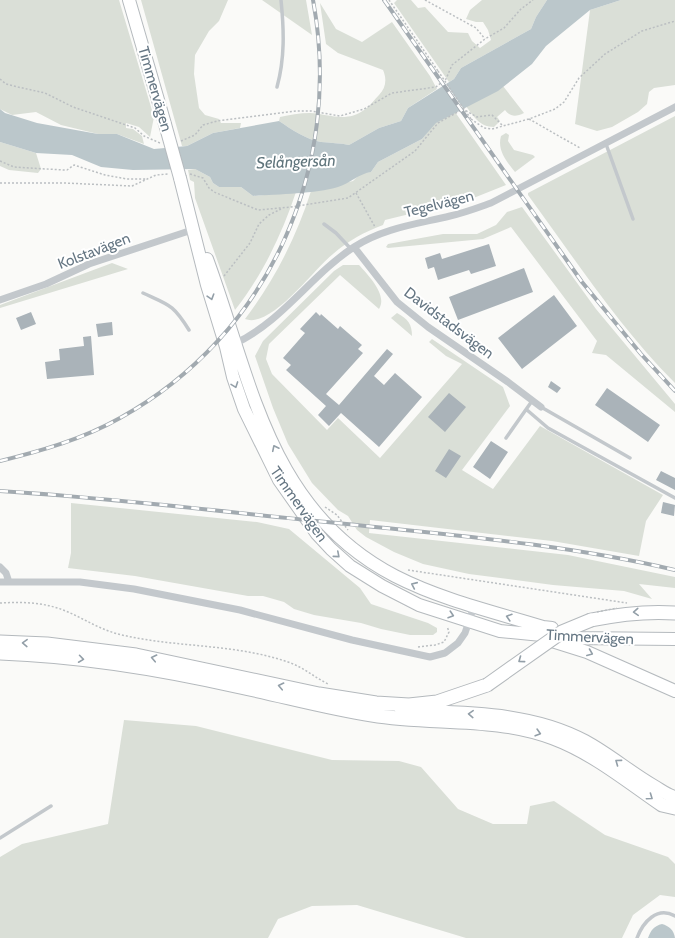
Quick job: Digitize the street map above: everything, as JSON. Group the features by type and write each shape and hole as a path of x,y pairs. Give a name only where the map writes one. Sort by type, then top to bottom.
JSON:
{"highway":[{"path":"0,642 48,644 136,655 319,694 376,703 409,705 437,702 487,685 562,632 591,620 622,613 651,611 675,613"},
{"path":"0,653 54,655 151,669 240,686 319,706 374,716 520,728 553,737 580,750 662,805 675,808"}],"main road":[{"name":"Timmervägen","path":"129,0 181,175 195,229 207,285 272,444 296,488 330,530 374,564 394,575 432,592 543,627 586,632 675,632"},
{"name":"Timmervägen","path":"195,229 216,282 231,345 233,377 254,431 279,480 317,534 350,566 382,586 420,605 500,631 572,638 675,639"},
{"path":"500,631 558,642 587,652 675,691"},
{"path":"319,694 328,698 390,709 491,715 531,721 558,729 585,741 642,779 675,797"}],"street":[{"name":"Tegelvägen","path":"231,345 259,328 292,303 325,269 353,248 378,234 465,212 491,203 675,107"},
{"name":"Kolstavägen","path":"0,300 46,284 89,264 195,229"},
{"name":"Davidstadsvägen","path":"353,248 397,302 428,327 508,382 541,407"},
{"path":"0,567 6,573 9,582"},
{"path":"0,582 80,582 141,590 240,610 352,640 430,657 445,653 458,643 465,633 474,606"}],"lane":[{"path":"277,87 282,66 284,48 281,0"},
{"path":"606,144 633,219"},
{"path":"324,224 353,248"},
{"path":"143,293 166,302 179,313 189,330"},
{"path":"506,438 532,401"},
{"path":"541,407 630,458"},
{"path":"527,410 548,428 675,498"},
{"path":"0,838 51,806"},
{"path":"637,938 641,928 649,918 659,913 669,913 675,916"}],"path":[{"path":"389,0 471,119 484,128 492,129 529,119 555,109 564,102 579,78 605,54 642,32 675,21"},
{"path":"425,0 476,28 485,39"},
{"path":"180,142 195,135 203,125 217,121 311,111 340,116 364,109 392,93 436,87 446,79 452,65 485,39 504,28 521,9 533,0"},
{"path":"0,79 6,84 45,93 73,107 135,128 158,144 165,143"},
{"path":"0,183 64,183 132,186 156,175 181,175 203,178 214,192 258,210 282,208 348,198 415,151 438,124 462,109 477,116 492,115 503,126"},
{"path":"529,119 580,148"},
{"path":"574,151 585,145"},
{"path":"0,161 14,167 63,170 67,170 74,165 105,175 127,179 147,179"},
{"path":"356,193 378,234"},
{"path":"216,282 226,274 250,244 259,224 269,215 282,208"},
{"path":"374,227 382,224"},
{"path":"329,510 336,515"},
{"path":"403,569 630,603"},
{"path":"0,602 31,603 54,607 102,629 143,640 236,650 277,659 299,666 333,687"}],"shaded area":[{"path":"0,0 119,0 154,117 150,137 139,127 126,123 126,128 133,129 142,136 144,144 117,134 98,134 61,125 36,112 12,115 0,109"},
{"path":"141,0 228,0 219,21 209,31 195,55 194,74 199,108 205,115 219,119 221,123 241,123 240,128 213,133 187,146 182,146"},
{"path":"262,0 306,0 312,35"},
{"path":"397,0 411,0 418,8 425,7 448,32 468,33 472,41 480,48 491,40 488,30 483,22 476,22 466,19 470,10 482,0 547,0 536,17 531,29 461,68 454,79 449,82 394,3"},
{"path":"621,0 675,0 675,85 654,88 649,92 647,104 638,112 612,127 597,131 575,124 590,10"},
{"path":"320,3 336,29 362,42 392,22 430,76 437,89 408,108 401,121 379,128 349,145 321,142 310,139 279,121 280,117 302,113 337,117 358,114 368,107 381,92 384,86 385,77 383,70 338,53 326,44"},
{"path":"503,86 524,113 513,116 505,110 497,117 500,121 494,127 489,127 477,120 466,106"},
{"path":"455,112 506,185 471,199 385,220 383,225 356,237 339,249 279,307 267,315 255,320 245,319 266,289 284,258 299,225 311,191 353,181 361,173 371,172 378,162 422,139 435,123"},
{"path":"675,116 675,383 654,361 616,315 580,268 528,193"},
{"path":"506,133 509,135 508,141 514,150 533,155 535,157 515,172 501,151 501,136"},
{"path":"0,142 36,153 41,169 38,173 9,170 0,166"},
{"path":"195,169 210,177 213,183 219,187 241,187 253,196 296,192 278,239 254,283 235,310 195,198 194,182 190,180 188,170"},
{"path":"522,207 596,309 675,404 675,412 606,355 592,353 597,341 511,227 483,239 386,247 388,244 443,234 477,234 496,225 507,212"},
{"path":"112,263 128,269 0,308 0,305"},
{"path":"343,265 359,265 367,274 379,292 381,304 379,309 340,275 269,344 266,359 272,374 327,430 338,418 380,458 462,364 446,356 429,342 432,339 503,387 510,406 462,470 493,489 540,426 663,495 646,521 639,556 552,541 370,520 369,533 568,555 675,577 675,588 639,584 652,599 624,591 553,585 469,574 423,564 394,552 366,537 357,530 348,516 338,510 312,483 288,444 273,408 255,356 263,341 334,271"},
{"path":"397,313 409,322 412,336 391,318"},
{"path":"71,503 257,522 289,529 360,588 371,604 428,623 437,628 437,632 433,635 410,635 361,623 314,615 294,609 284,602 263,596 248,596 135,576 68,568 71,553"},
{"path":"124,720 196,726 332,760 399,761 421,767 458,809 493,824 527,824 530,806 554,801 605,835 668,857 675,864 675,897 660,895 633,915 622,938 466,938 357,905 312,906 278,919 268,938 0,938 0,857 22,844 108,824"}],"water":[{"name":"Selångersån","path":"547,0 621,0 590,10 546,46 532,64 498,91 436,123 422,139 378,162 371,172 338,187 308,192 253,196 241,187 219,187 213,183 210,177 195,169 133,170 101,167 72,155 36,153 0,142 0,109 5,113 37,123 98,134 117,134 154,149 187,146 213,133 279,121 310,139 321,142 349,145 379,128 401,121 408,108 454,79 461,68 531,29 536,17"},
{"path":"662,924 671,929 675,938 648,938 653,929"}],"pier":[{"path":"446,84 463,108 460,110 443,86"}],"building":[{"path":"489,244 496,266 471,274 469,270 438,280 434,267 428,269 425,258 440,253 442,259"},
{"path":"524,268 533,292 458,320 449,297"},
{"path":"554,295 577,326 522,369 498,338"},
{"path":"31,312 36,324 21,330 16,318"},
{"path":"316,312 320,316 321,314 338,329 340,326 362,345 358,349 363,353 326,394 339,405 387,349 393,354 374,376 384,385 395,373 422,397 379,447 341,413 329,426 318,415 326,406 286,370 291,365 283,358 305,333 300,329"},
{"path":"112,322 113,335 98,337 96,324"},
{"path":"91,336 94,375 47,379 45,362 60,360 59,349 84,346 83,337"},
{"path":"551,381 561,388 557,393 548,387"},
{"path":"607,388 660,425 648,442 595,405"},
{"path":"449,393 466,407 445,432 428,417"},
{"path":"491,441 508,452 490,479 473,467"},
{"path":"449,449 461,456 446,478 435,471"},
{"path":"661,471 675,478 675,490 656,480"},
{"path":"663,502 675,505 674,516 661,513"}],"railway":[{"path":"0,461 62,444 120,418 172,383 217,341 255,293 284,240 305,184 317,124 320,62 313,0"},
{"path":"384,0 582,282 641,354 675,391"},
{"path":"0,491 127,501 507,541 591,553 675,570"}]}
